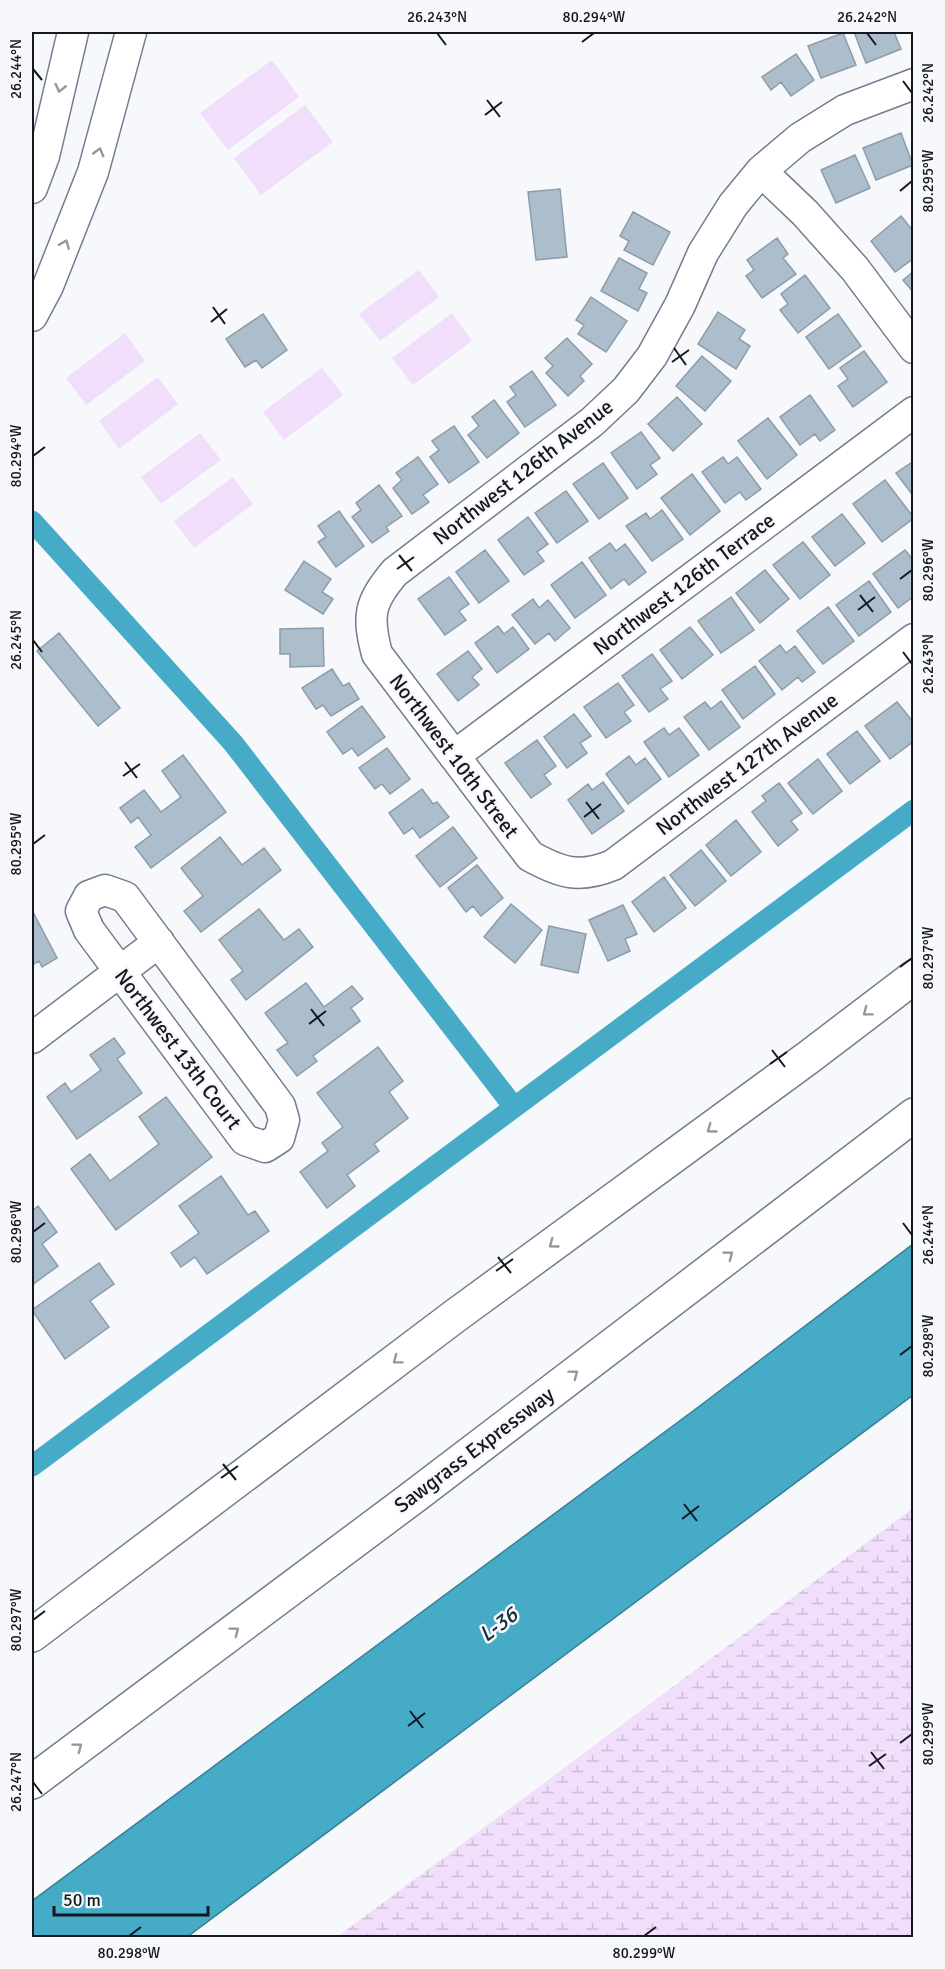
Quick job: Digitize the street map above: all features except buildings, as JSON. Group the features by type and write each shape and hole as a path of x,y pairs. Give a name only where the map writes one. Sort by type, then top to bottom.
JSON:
{"highway":[{"path":"32,1635 455,1316 809,1057 914,977"},
{"name":"Sawgrass Expressway","path":"32,1782 406,1502 914,1115"}],"street":[{"path":"32,188 44,156 73,32"},
{"path":"32,316 40,283 93,172 131,32"},
{"name":"Northwest 126th Avenue","path":"372,608 379,590 394,572 592,422 626,390 652,356 703,253 733,205 761,171 800,138 845,110 914,84"},
{"path":"761,171 805,213 855,269 914,348"},
{"name":"Northwest 126th Terrace","path":"454,756 914,412"},
{"name":"Northwest 10th Street","path":"372,608 371,632 377,654 454,756 530,856 550,867 574,874"},
{"name":"Northwest 127th Avenue","path":"574,874 596,872 613,865 914,639"},
{"name":"Northwest 13th Court","path":"105,890 125,897 159,942 280,1106 284,1120 279,1138 265,1147 245,1140 89,930 81,911 89,896 105,890"},
{"path":"32,1038 159,942"}],"green space":[{"path":"272,60 299,97 228,150 200,113"},
{"path":"305,105 333,142 261,195 234,158"},
{"path":"419,270 439,297 380,341 359,314"},
{"path":"452,313 472,341 413,385 392,358"},
{"path":"125,333 145,361 86,405 66,378"},
{"path":"322,368 343,395 284,440 263,412"},
{"path":"158,377 178,404 119,449 99,421"},
{"path":"200,433 221,460 161,504 141,477"},
{"path":"233,477 253,504 194,548 174,521"},
{"path":"913,1508 913,1937 337,1937"}],"water":[{"name":"L-36","path":"913,1244 913,1395 187,1937 32,1937 32,1901 697,1408"}],"waterway":[{"path":"32,521 233,743 514,1107"},
{"path":"32,1466 914,810"}]}
